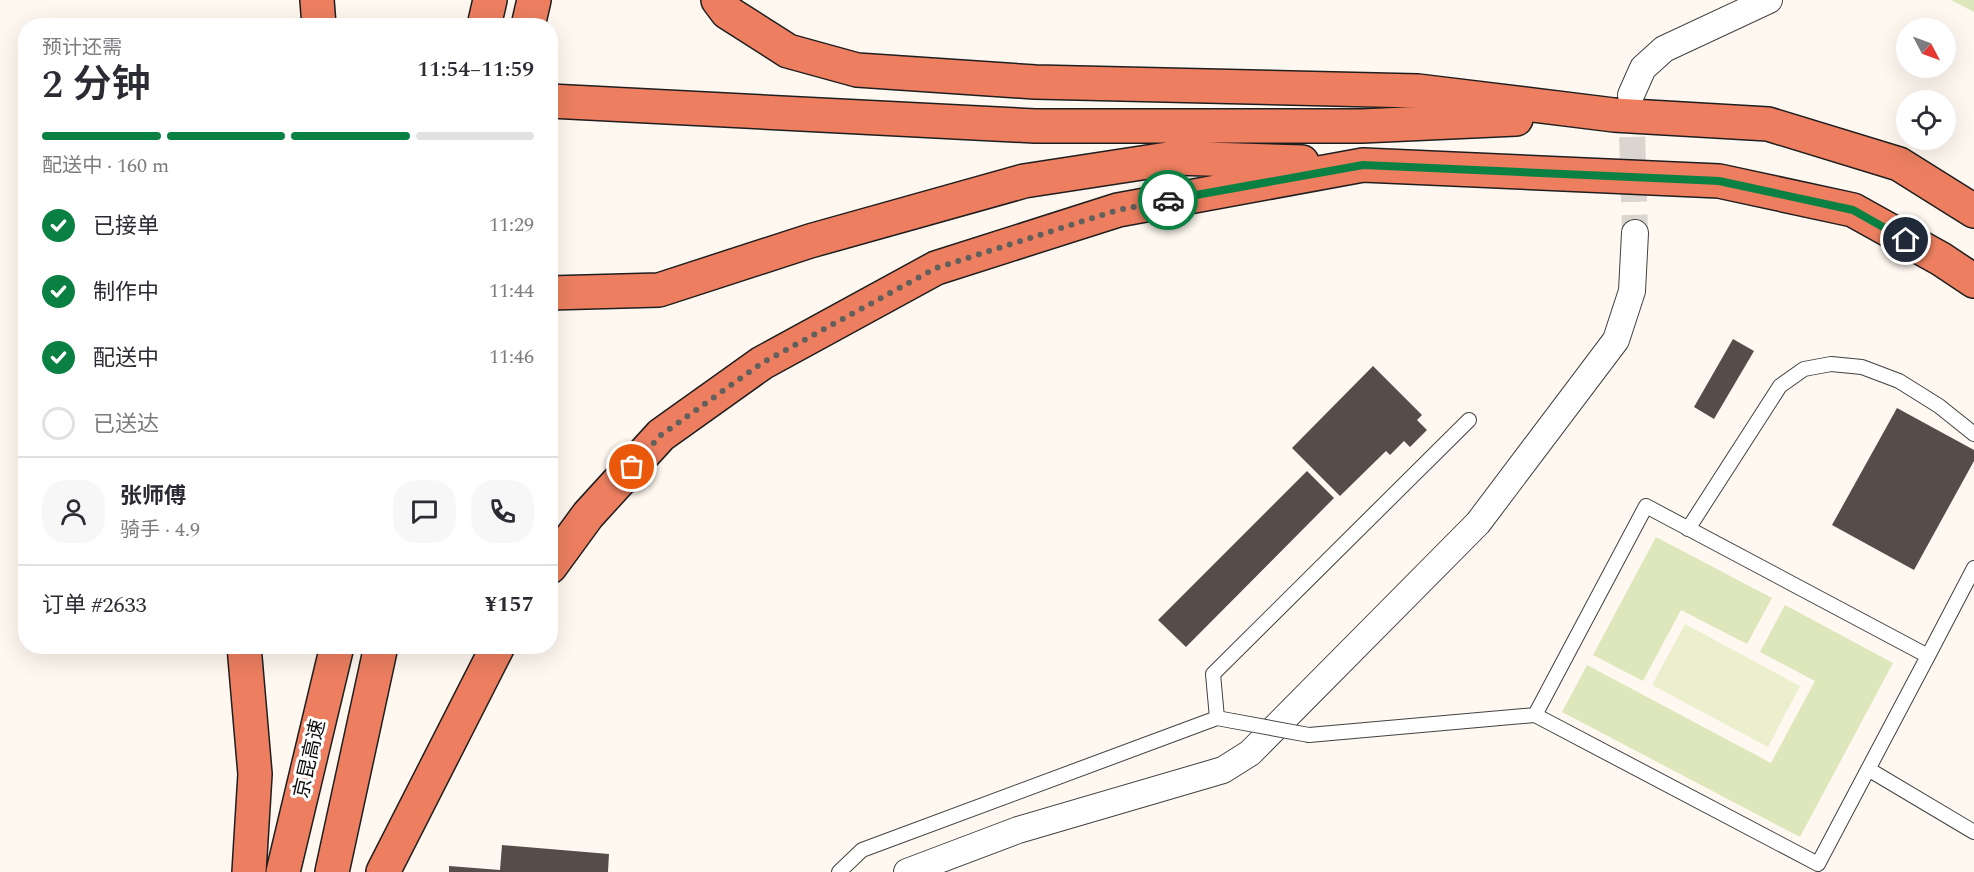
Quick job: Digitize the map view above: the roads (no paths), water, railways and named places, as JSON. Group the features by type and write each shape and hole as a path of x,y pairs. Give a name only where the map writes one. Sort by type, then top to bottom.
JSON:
{"highway":[{"path":"317,0 318,18"},
{"path":"486,18 490,0"},
{"path":"530,18 534,0"},
{"path":"718,0 727,12 788,51 857,70 1035,82 1418,92 1623,105 1768,124 1899,164 1974,211"},
{"path":"558,101 1035,126 1362,126 1623,105"},
{"path":"558,293 659,290 810,241 1024,181 1174,158 1719,181 1853,210 1941,259 1974,281"},
{"path":"558,556 588,515 661,435 762,363 936,268 1118,210 1363,165"},
{"path":"245,654 255,774 249,872"},
{"name":"京昆高速","path":"283,872 335,654"},
{"path":"332,872 379,654"},
{"path":"383,872 494,654"}],"street":[{"path":"1623,105 1643,68 1664,49 1769,0"},
{"path":"907,872 1018,830 1223,770 1250,753 1478,523 1616,340 1632,291 1635,233"}],"lane":[{"path":"1688,529 1780,386 1804,369 1831,364 1862,367 1899,381 1939,406 1974,434"},
{"path":"1217,718 1213,674 1469,420"},
{"path":"1535,715 1646,506 1928,656"},
{"path":"839,872 862,850 1217,718 1309,735 1535,715 1818,864 1974,568"},
{"path":"1868,769 1974,832"}],"tunnel":[{"path":"1631,98 1635,233"}]}
